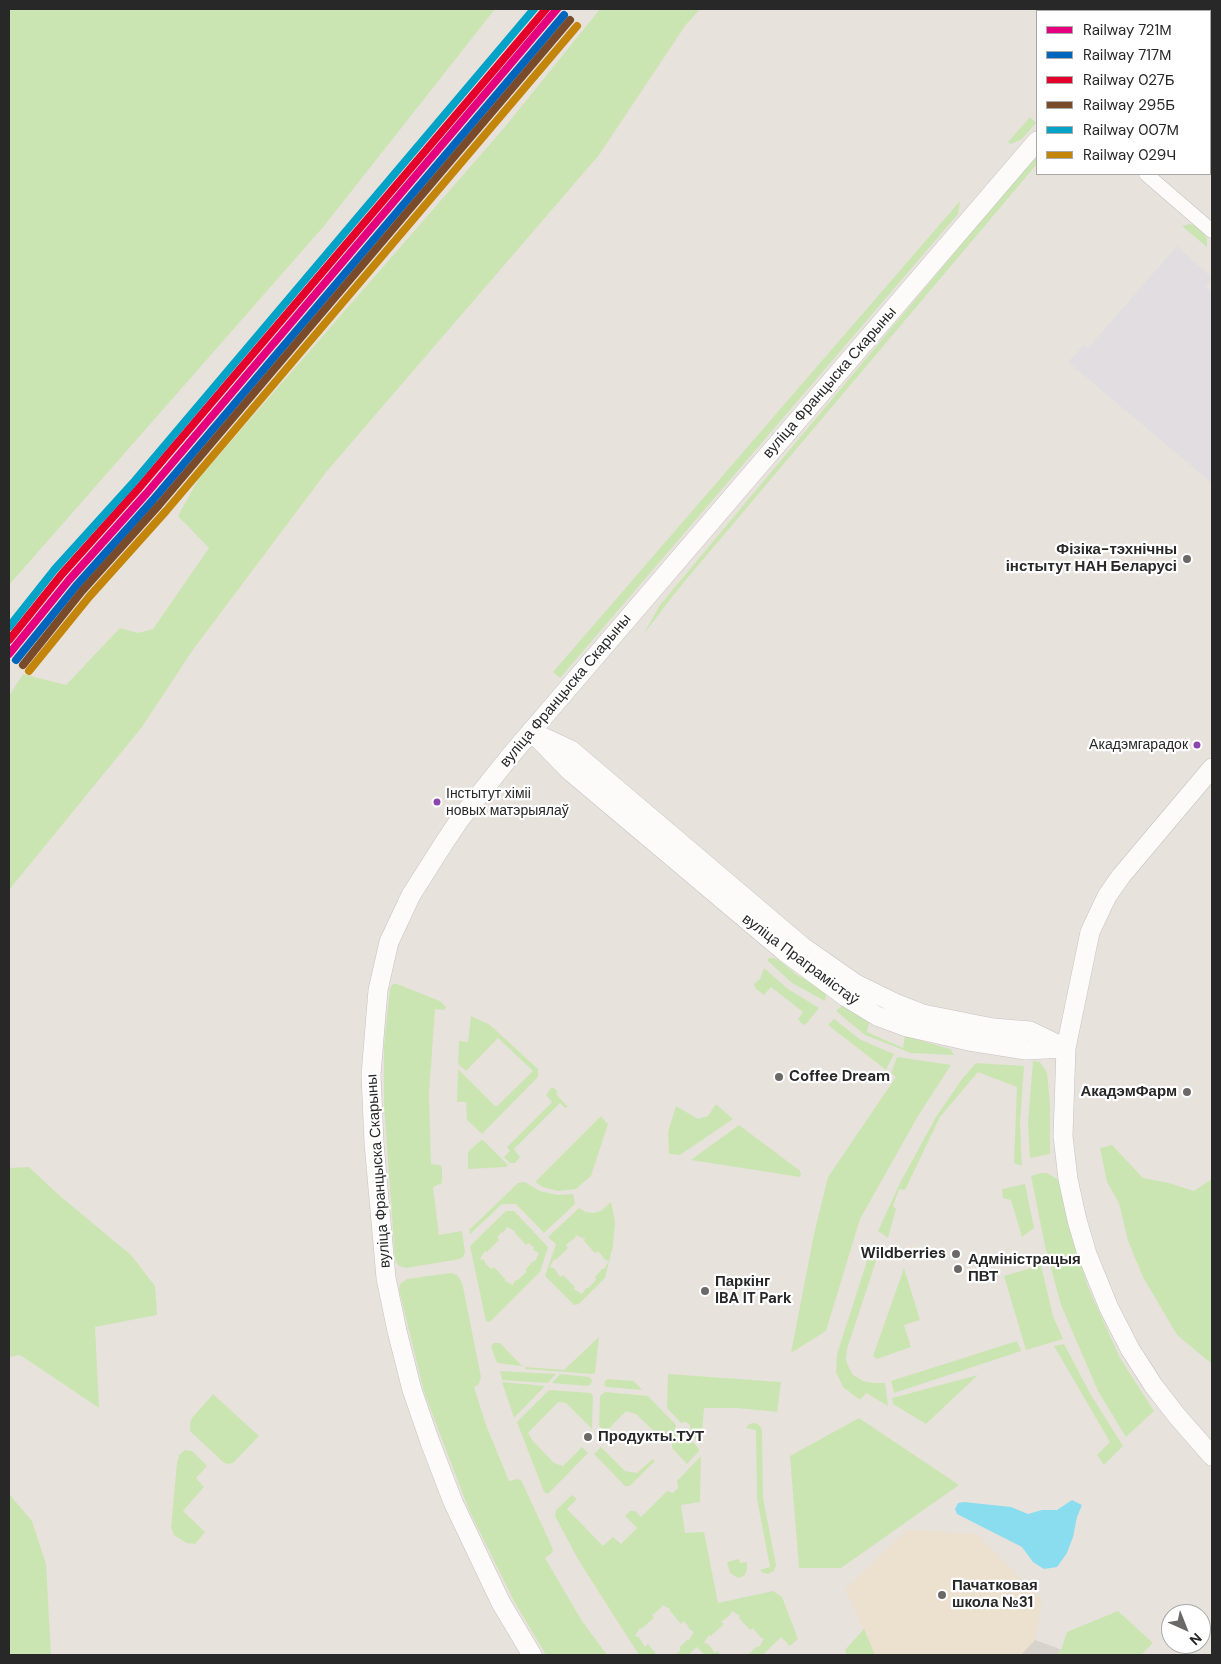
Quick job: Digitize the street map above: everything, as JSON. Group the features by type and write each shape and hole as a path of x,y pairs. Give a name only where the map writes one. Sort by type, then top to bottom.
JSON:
{"main road":[{"name":"вуліца Францыска Скарыны","path":"532,1655 501,1603 453,1502 412,1390 386,1278 371,1075 378,990 389,942 411,895 460,819 531,731 1036,141"},
{"name":"вуліца Праграмістаў","path":"531,731 571,750 804,947 856,984 923,1014 993,1028 1030,1032 1066,1048"},
{"path":"1212,768 1155,835 1107,896 1090,932 1066,1048 1063,1136 1064,1152 1077,1220 1087,1254 1108,1308 1148,1378 1177,1416 1212,1456"}],"street":[{"path":"1147,175 1212,231"}],"shaded area":[{"path":"1177,246 1212,278 1206,287 1212,293 1212,483 1068,362 1084,345 1088,348"},
{"name":"Пачатковая школа №31","path":"907,1530 976,1534 1042,1600 1035,1640 1021,1655 875,1655 845,1589"},
{"path":"1035,1640 1061,1650 1056,1655 1021,1655"}],"green space":[{"path":"9,9 495,9 324,226 9,585"},
{"path":"600,9 700,9 685,26 599,155 327,471 192,651 142,727 9,890 9,696 23,674 66,685 120,628 138,633 153,629 209,548 178,516 199,478 504,128"},
{"path":"1030,117 1036,123 1022,139 1011,144 1008,142"},
{"path":"1036,155 1036,165 679,588 643,635 660,605"},
{"path":"960,201 958,214 560,678 553,672"},
{"path":"1190,224 1204,234 1207,239 1207,247 1182,226"},
{"path":"769,958 780,961 797,975 821,988 826,995 825,1001 792,983 767,960"},
{"path":"764,968 788,989 819,1008 807,1023 803,1025 798,1019 803,1012 771,987 764,995 756,989 754,985 760,979"},
{"path":"393,984 440,1001 446,1007 444,1010 435,1009 429,1094 431,1164 440,1165 442,1168 442,1183 433,1187 439,1235 462,1231 465,1252 464,1256 460,1259 406,1268 399,1266 395,1260 384,1103 384,1046 390,988"},
{"path":"842,1006 869,1022 867,1032 903,1048 905,1036 950,1049 954,1055 911,1053 865,1035 836,1011"},
{"path":"471,1016 490,1025 538,1069 538,1077 482,1134 467,1120 466,1102 457,1102 458,1069 496,1107 533,1071 498,1038 466,1071 458,1064 459,1041 468,1042"},
{"path":"834,1019 861,1040 894,1054 886,1070 828,1025"},
{"path":"897,1057 951,1065 918,1116 860,1219 826,1331 791,1353 814,1234 828,1177 896,1077 891,1073"},
{"path":"1033,1061 1040,1062 1047,1072 1050,1104 1050,1154 1030,1158 1028,1122"},
{"path":"976,1063 1024,1066 1020,1123 1022,1166 1014,1163 1017,1087 978,1072 940,1117 905,1190 899,1189 893,1206 896,1209 888,1238 878,1231 900,1183 936,1117 962,1079"},
{"path":"551,1088 558,1092 556,1094 568,1107 565,1108 560,1103 514,1149 520,1157 515,1163 510,1163 504,1157 510,1151 507,1147 552,1102 546,1095"},
{"path":"716,1104 733,1119 680,1155 669,1154 668,1132 676,1106 698,1119 708,1116"},
{"path":"601,1116 608,1124 591,1176 576,1189 558,1191 543,1187 535,1182"},
{"path":"739,1125 799,1170 801,1173 800,1177 691,1160"},
{"path":"481,1140 508,1165 506,1167 468,1169 468,1152"},
{"path":"1112,1145 1143,1178 1169,1183 1194,1191 1212,1179 1212,1364 1177,1335 1143,1277 1128,1241 1119,1203 1107,1182 1100,1148"},
{"path":"29,1167 60,1196 131,1255 155,1286 157,1315 95,1327 99,1408 20,1355 9,1357 9,1168"},
{"path":"1047,1173 1059,1180 1068,1221 1088,1287 1120,1358 1154,1411 1126,1437 1098,1391 1061,1305 1045,1246 1031,1176"},
{"path":"525,1182 540,1191 557,1195 573,1194 575,1204 544,1233 516,1204 502,1204 470,1234 469,1230 518,1183"},
{"path":"1025,1184 1034,1228 1022,1237 1011,1200 1003,1198 1002,1189"},
{"path":"611,1202 615,1221 613,1246 605,1278 579,1304 574,1305 545,1276 556,1244 548,1237 579,1208 593,1213 601,1211","holes":["576,1235 585,1239 584,1241 595,1253 598,1251 605,1260 609,1261 604,1269 595,1277 596,1280 582,1294 574,1289 575,1287 563,1275 560,1277 554,1268 550,1267 554,1259 556,1260 568,1248 566,1245"]},
{"path":"506,1211 514,1211 548,1247 540,1272 490,1322 486,1321 470,1246","holes":["507,1227 515,1231 526,1245 529,1243 534,1248 533,1250 539,1253 535,1261 513,1285 505,1281 494,1267 491,1269 484,1260 480,1259 485,1251 487,1252 499,1240 497,1237"]},
{"path":"874,1250 879,1252 847,1349 846,1359 853,1375 863,1381 885,1383 888,1406 866,1393 860,1400 843,1387 836,1372 837,1354 870,1252"},
{"path":"1041,1265 1053,1316 1063,1339 1026,1350 1004,1276"},
{"path":"904,1268 920,1320 904,1325 911,1347 877,1359 873,1356"},
{"path":"451,1273 457,1275 462,1282 481,1377 479,1384 474,1387 486,1425 509,1481 521,1480 553,1549 552,1553 545,1558 582,1621 607,1655 546,1655 514,1601 469,1510 424,1392 399,1289 400,1284 407,1279"},
{"path":"599,1337 595,1373 526,1369 525,1367 564,1370"},
{"path":"1017,1341 1021,1351 894,1393 891,1381"},
{"path":"494,1343 500,1343 522,1366 497,1363 491,1346"},
{"path":"1064,1344 1091,1395 1123,1446 1104,1465 1097,1455 1110,1442 1054,1346"},
{"path":"500,1371 556,1374 548,1383 502,1380"},
{"path":"560,1374 589,1377 592,1380 591,1384 588,1386 552,1383"},
{"path":"668,1374 781,1382 777,1412 737,1408 704,1408 701,1445 690,1433 690,1425 686,1422 681,1423 667,1408"},
{"path":"978,1375 926,1424 893,1404 892,1398"},
{"path":"608,1379 634,1381 642,1390 606,1387 604,1385 605,1381"},
{"path":"502,1382 545,1386 514,1418"},
{"path":"549,1390 591,1393 593,1396 592,1429 566,1403 558,1402 528,1433 554,1463 563,1466 582,1447 588,1453 548,1494 544,1492 517,1422"},
{"path":"605,1392 648,1396 676,1425 675,1430 678,1435 684,1438 687,1436 699,1451 687,1464 672,1448 672,1441 667,1437 661,1438 636,1414 626,1411 606,1432 599,1426 600,1396"},
{"path":"213,1394 259,1436 233,1463 224,1463 190,1431 192,1418"},
{"path":"859,1418 959,1485 841,1568 799,1568 790,1456"},
{"path":"749,1424 758,1424 762,1429 763,1498 776,1565 774,1571 768,1574 760,1570 770,1567 757,1499 756,1430 746,1428"},
{"path":"601,1447 625,1471 637,1473 653,1459 655,1461 630,1486 625,1486 594,1454"},
{"path":"185,1450 192,1451 207,1466 196,1478 204,1487 183,1511 205,1532 195,1544 187,1543 174,1535 171,1528 177,1463 179,1455"},
{"path":"701,1456 700,1502 681,1505 685,1533 704,1532 718,1603 773,1591 782,1597 798,1639 790,1646 781,1637 763,1655 750,1655 757,1646 759,1647 764,1639 753,1628 750,1630 739,1618 740,1616 732,1611 721,1622 724,1624 711,1636 709,1635 704,1643 708,1644 715,1653 718,1651 720,1655 705,1655 697,1647 688,1655 675,1655 694,1632 688,1628 684,1621 681,1624 670,1609 662,1605 652,1615 654,1618 640,1628 635,1636 639,1637 645,1647 648,1644 657,1655 639,1655 579,1561 555,1516 556,1510 572,1495 577,1499 567,1509 603,1546 613,1537 621,1544 637,1528 625,1516 630,1511 635,1511 641,1517 667,1491 673,1493 678,1488 677,1481"},
{"path":"9,1494 32,1521 46,1564 51,1655 9,1655"},
{"path":"739,1559 740,1563 747,1562 747,1570 744,1576 738,1578 730,1573 727,1562"},
{"path":"1118,1611 1153,1643 1141,1655 1056,1655 1061,1650 1067,1632"},
{"path":"864,1629 875,1655 847,1655 845,1650"}],"water":[{"path":"1072,1500 1082,1505 1067,1553 1057,1567 1044,1569 1033,1562 1022,1547 957,1514 955,1509 958,1503 964,1502 1011,1507 1028,1514 1042,1510 1057,1510"}],"rail line":[{"name":"007М","path":"9,627 55,569 133,483 534,9"},
{"name":"027Б","path":"9,640 62,574 139,488 546,9"},
{"name":"721М","path":"9,654 69,580 146,494 557,9"},
{"name":"717М","path":"16,660 76,586 153,500 564,15"},
{"name":"295Б","path":"23,665 82,591 159,505 570,20"},
{"name":"029Ч","path":"29,671 89,597 166,511 577,26"}],"place":[{"name":"Фізіка-тэхнічны інстытут НАН Беларусі","path":"1187,559"},
{"name":"Акадэмгарадок","path":"1197,745"},
{"name":"Інстытут хіміі новых матэрыялаў","path":"437,802"},
{"name":"Coffee Dream","path":"779,1077"},
{"name":"АкадэмФарм","path":"1187,1092"},
{"name":"Wildberries","path":"956,1254"},
{"name":"Адміністрацыя ПВТ","path":"958,1269"},
{"name":"Паркінг IBA IT Park","path":"705,1291"},
{"name":"Продукты.ТУТ","path":"588,1437"},
{"name":"Пачатковая школа №31","path":"942,1595"}]}
